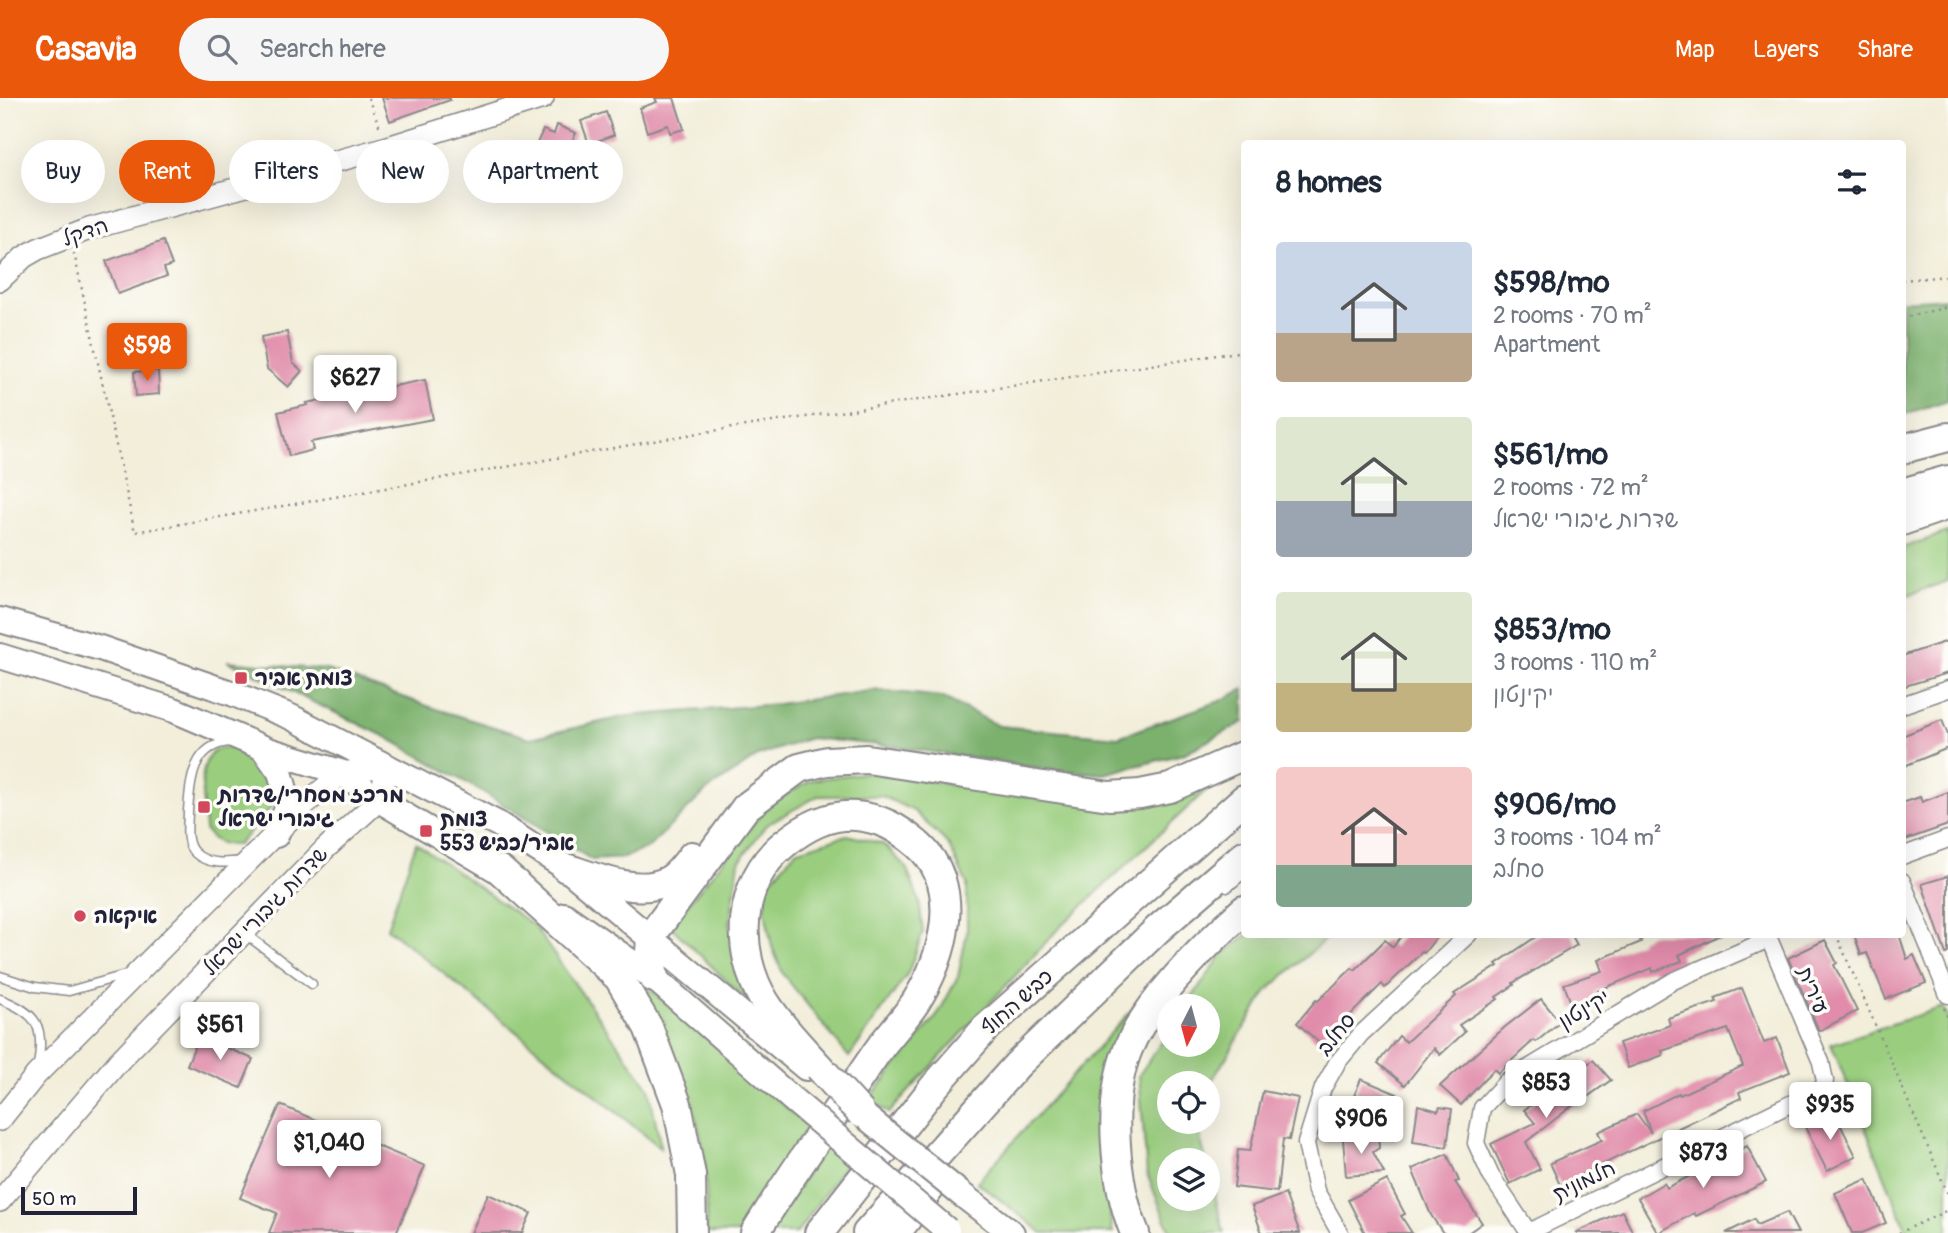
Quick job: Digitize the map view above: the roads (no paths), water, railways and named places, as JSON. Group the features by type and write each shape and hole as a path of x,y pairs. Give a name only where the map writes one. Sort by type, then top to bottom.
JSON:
{"highway":[{"path":"1906,448 1948,437"},
{"path":"1906,492 1948,480"},
{"path":"1906,520 1948,505"},
{"path":"566,868 617,885 646,886 667,882 679,872 724,816 771,772 806,757 843,752 1109,796 1170,788 1241,756"},
{"path":"654,978 650,953 651,936 746,807 799,768 827,761 867,759 909,763"},
{"name":"כביש החוף","path":"819,1233 934,1087 985,1029 1241,802"},
{"path":"755,1233 812,1145 883,1045 915,1003 937,958 944,934 944,883 926,852 898,829 882,820 854,816 832,817 803,829 775,852 760,869 749,892 745,938 749,966 757,986 778,1020 819,1072 862,1113"},
{"path":"867,1233 1017,1065 1158,929 1241,858"},
{"path":"500,870 619,978 648,1027 677,1104 691,1175 692,1233"},
{"path":"1135,1233 1122,1198 1116,1164 1121,1073 1128,1049 1145,1017 1181,973 1241,913"},
{"path":"896,1233 1017,1065"}],"main road":[{"path":"0,620 100,648 234,694 291,717 498,824 566,868 819,1072"},
{"path":"0,656 174,710 256,745 343,773 379,800 500,870 654,978 949,1231"},
{"path":"256,745 280,772 289,804 276,835"},
{"path":"862,1113 1012,1233"}],"street":[{"name":"הדקל","path":"0,280 24,257 70,236 388,146 543,98"},
{"path":"1906,704 1948,689"},
{"path":"0,1120 36,1075 305,804 343,773 388,765 379,800"},
{"name":"שדרות גיבורי ישראל","path":"0,1201 119,1061 325,849 379,800"},
{"path":"1906,855 1948,839"},
{"path":"1906,891 1948,995"},
{"name":"סחלב","path":"1340,1233 1316,1191 1306,1143 1323,1088 1337,1063 1361,1034 1465,938"},
{"name":"יקינטון","path":"1529,1233 1491,1176 1476,1143 1482,1108 1507,1081 1673,981 1766,938"},
{"name":"עירית","path":"1768,938 1821,1062"},
{"name":"חלמונית","path":"1529,1233 1823,1088 1825,1081 1821,1062"}],"lane":[{"path":"252,860 222,863 207,860 192,850 187,838 190,780 203,753 225,742 256,745"},
{"path":"1223,891 1241,876"},
{"path":"244,933 312,984"},
{"path":"1095,991 1159,941"},
{"path":"0,976 35,987 69,991 139,971"},
{"path":"0,999 22,1008 34,1018 42,1044 36,1075"}],"place":[{"name":"צומת אביר","path":"241,678"},
{"name":"מרכז מסחרי/שדרות גיבורי ישראל","path":"204,807"},
{"name":"צומת אביר/כביש 553","path":"426,831"},
{"name":"איקאה","path":"80,916"}]}
